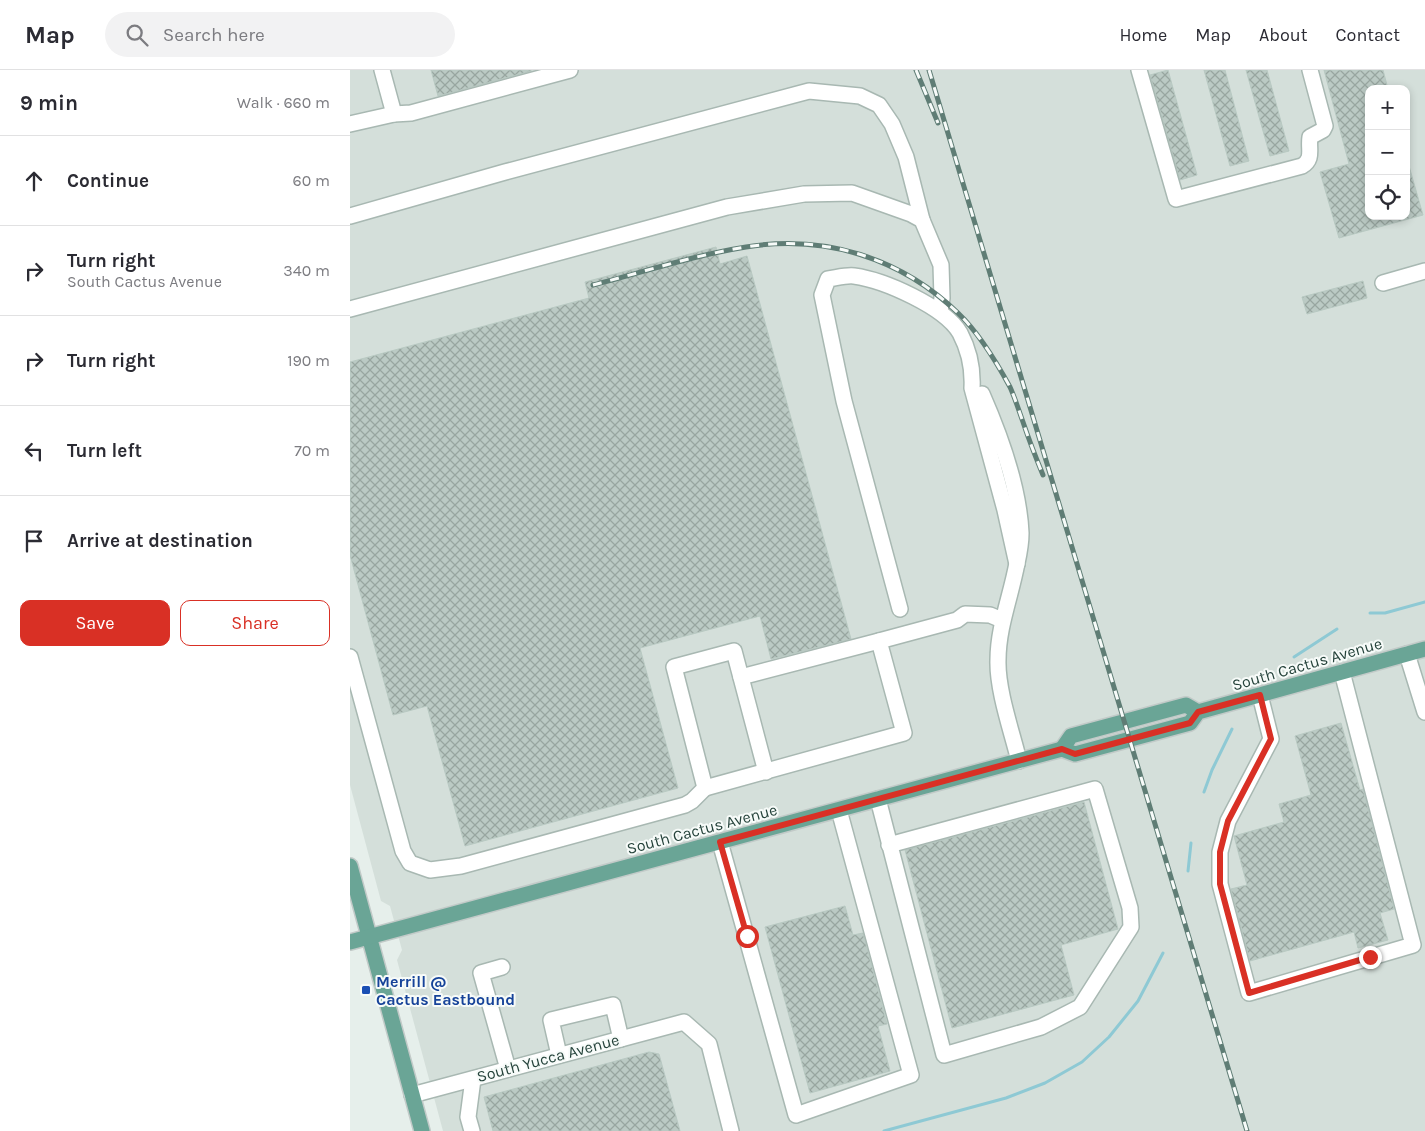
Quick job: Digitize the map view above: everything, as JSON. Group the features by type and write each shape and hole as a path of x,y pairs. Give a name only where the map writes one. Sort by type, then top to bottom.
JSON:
{"main road":[{"name":"South Cactus Avenue","path":"350,942 1062,749 1075,754 1190,723 1198,712 1425,649"},
{"path":"350,866 422,1131"}],"street":[{"path":"382,70 394,114"},
{"path":"350,124 394,114 411,113 570,70"},
{"path":"1139,70 1176,199 1302,166 1308,162 1310,137 1323,130 1324,126 1310,70"},
{"path":"350,216 505,172 809,91 860,96 879,105 892,124 906,157 922,220 941,265 942,298 940,311"},
{"path":"350,309 727,207 804,194 852,192 922,220"},
{"path":"1382,283 1425,271"},
{"path":"900,609 844,401 822,295 828,279 853,276 894,288 940,311 960,332 970,360 972,388 1005,510 1017,564 1002,620 998,661 999,679 1019,761"},
{"path":"741,677 957,620 965,614 990,615 1002,620"},
{"path":"350,657 403,851 410,863 430,870 461,866 685,805 705,788 904,733 879,641"},
{"path":"705,788 674,667 734,651 766,772"},
{"path":"1407,654 1425,712"},
{"path":"1260,695 1271,739 1228,821 1220,852 1220,884 1249,993 1413,945 1342,672"},
{"path":"878,799 889,844 944,1055 1041,1027 1080,1007 1131,927 1130,908 1095,789 889,844"},
{"path":"720,842 796,1115 911,1075 839,810"},
{"path":"502,967 481,973 508,1069"},
{"path":"559,1055 551,1020 613,1005 621,1039"},
{"name":"South Yucca Avenue","path":"412,1095 684,1022 708,1044 731,1131"},
{"path":"472,1131 468,1117 473,1078"}],"shaded area":[{"path":"350,70 1425,70 1425,1131 443,1131 397,960 402,950 390,906 381,901 350,785"}],"building":[{"path":"431,70 531,70 531,71 438,96"},
{"path":"1168,70 1197,175 1180,180 1150,75"},
{"path":"1204,70 1225,70 1249,161 1230,166"},
{"path":"1246,70 1267,70 1289,151 1270,156"},
{"path":"1324,70 1383,70 1387,85 1365,85 1365,220 1405,220 1339,238 1320,172 1349,164"},
{"path":"1410,170 1423,215 1410,219"},
{"path":"716,247 720,264 747,256 851,639 771,659 760,616 640,648 678,788 465,846 427,706 393,715 350,555 350,362 589,298 585,282"},
{"path":"1363,281 1367,298 1307,314 1302,297"},
{"path":"1341,723 1360,790 1363,789 1394,909 1380,913 1388,940 1358,948 1354,932 1250,961 1231,889 1247,885 1234,836 1284,822 1279,804 1311,795 1295,736"},
{"path":"1084,802 1118,929 1061,945 1074,995 952,1028 905,850"},
{"path":"845,906 853,935 863,933 887,1024 878,1026 890,1071 810,1093 765,927"},
{"path":"649,1052 659,1054 680,1131 493,1131 484,1097"}],"waterway":[{"path":"1370,613 1385,613 1425,602"},
{"path":"1294,657 1337,629"},
{"path":"1204,792 1212,770 1232,729"},
{"path":"1188,871 1191,843"},
{"path":"884,1131 1006,1098 1045,1083 1082,1062 1109,1037 1138,1001 1163,953"}],"railway":[{"path":"916,70 938,123"},
{"path":"929,70 1247,1131"},
{"path":"593,285 708,254 775,244 804,244 833,248 860,254 887,265 912,278 936,294 958,313 980,338 1010,387 1043,475"}],"place":[{"name":"Merrill @ Cactus Eastbound","path":"366,990"}],"route":[{"path":"747,936 720,842 1062,749 1075,754 1190,723 1198,712 1260,695 1271,739 1228,821 1220,852 1220,884 1249,993 1370,957"}]}
